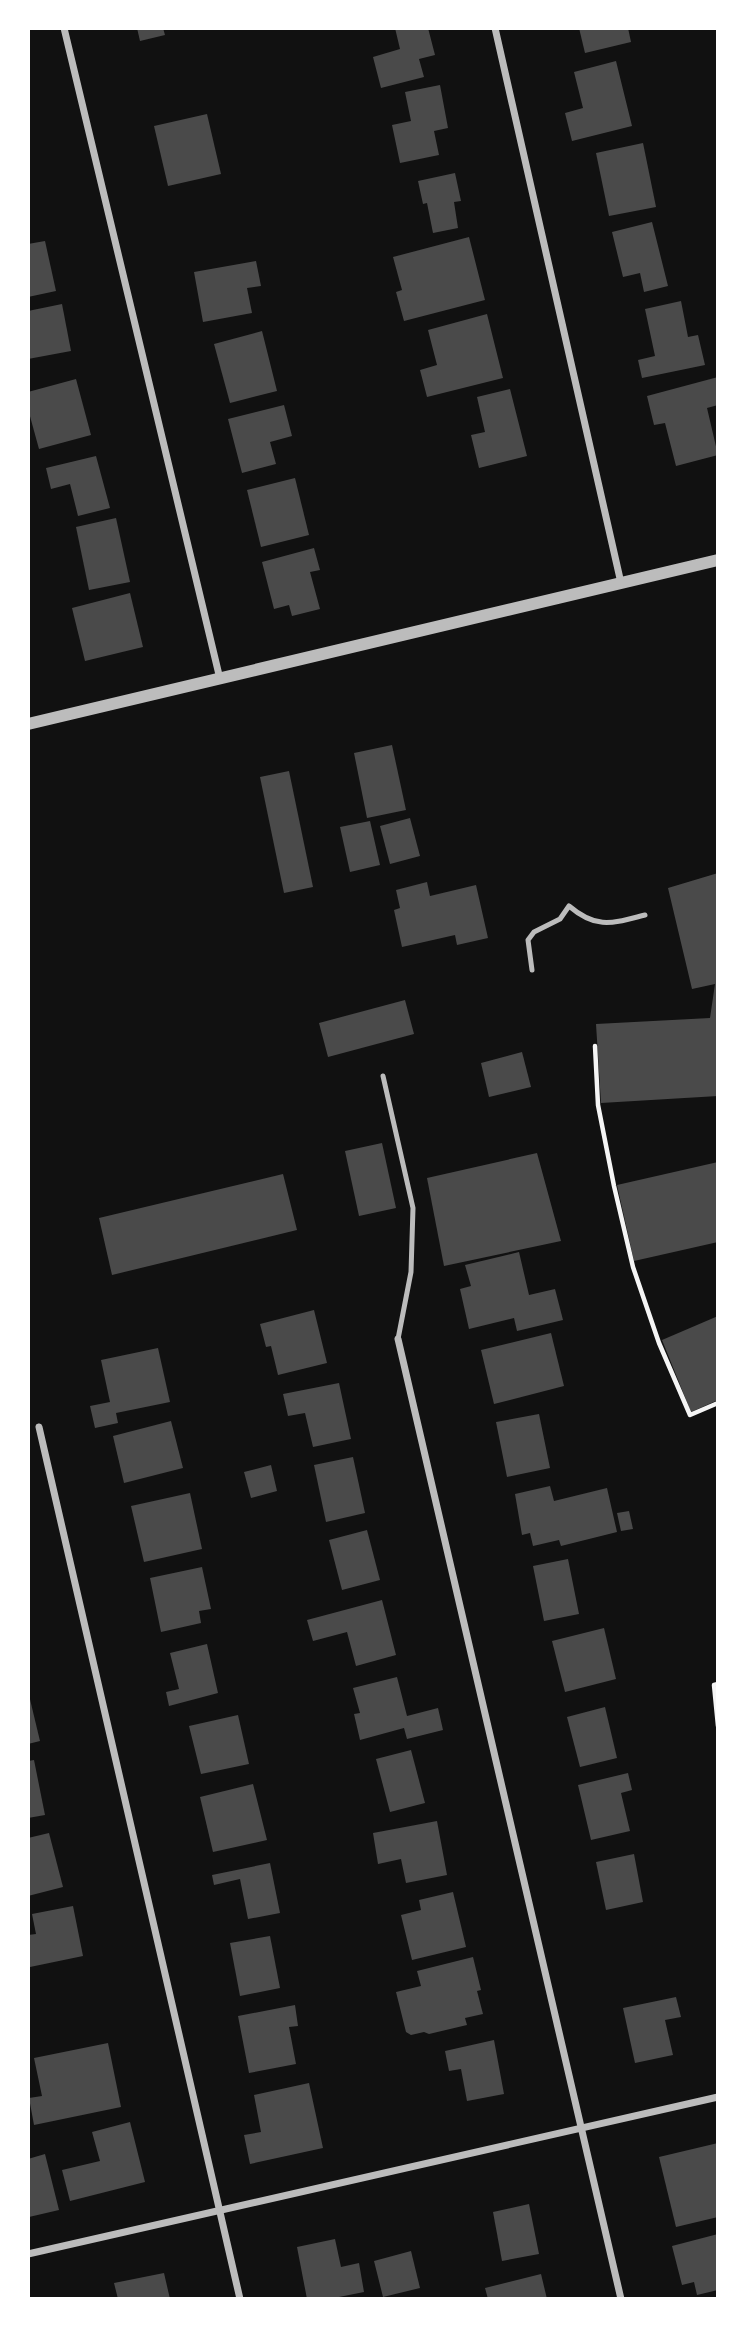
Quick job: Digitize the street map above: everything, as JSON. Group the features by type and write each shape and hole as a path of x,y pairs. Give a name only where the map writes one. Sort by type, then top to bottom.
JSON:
{"street":[{"path":"64,28 220,679"},
{"path":"495,28 621,583"},
{"path":"28,724 718,560"},
{"path":"398,1339 621,2299"},
{"path":"39,1427 240,2299"},
{"path":"28,2254 718,2097"}],"lane":[{"path":"533,970 528,940 534,932 560,919 569,906 579,915 594,922 611,923 645,915"},
{"path":"383,1076 413,1208 411,1272 398,1339"}],"path":[{"path":"595,1046 598,1105 614,1186 633,1267 650,1317 690,1415 718,1404"},
{"path":"718,1684 714,1685 718,1726"}],"building":[{"path":"137,28 163,28 165,35 140,41"},
{"path":"395,28 428,28 435,55 419,59 424,77 381,88 373,57 400,49"},
{"path":"579,28 628,28 631,42 585,53"},
{"path":"616,61 632,126 572,141 565,113 583,108 574,72"},
{"path":"440,85 448,128 434,131 439,155 400,163 392,125 411,121 405,92"},
{"path":"207,114 221,174 168,186 154,126"},
{"path":"643,143 656,207 609,216 596,153"},
{"path":"455,173 461,201 454,202 458,228 433,233 427,203 423,204 418,181"},
{"path":"652,222 668,286 644,292 640,273 623,277 612,232"},
{"path":"469,237 485,300 404,321 396,292 402,290 393,257"},
{"path":"45,241 56,291 28,297 28,244"},
{"path":"256,261 261,286 247,288 252,313 203,322 194,272"},
{"path":"681,301 688,337 698,335 705,365 642,378 638,360 655,356 645,309"},
{"path":"62,304 71,351 28,359 28,311"},
{"path":"487,314 503,378 427,397 420,370 437,365 428,330"},
{"path":"262,331 277,391 230,403 214,344"},
{"path":"718,377 718,405 707,408 718,455 676,466 665,423 654,425 647,396"},
{"path":"76,379 91,435 39,449 28,409 28,392"},
{"path":"510,389 527,456 479,468 471,435 485,432 477,397"},
{"path":"284,405 292,436 270,442 276,464 242,473 228,419"},
{"path":"96,456 110,508 78,516 70,484 51,489 46,468"},
{"path":"295,478 309,535 261,547 247,490"},
{"path":"116,518 130,582 89,590 76,527"},
{"path":"314,548 320,570 310,572 320,609 292,616 289,605 274,609 262,562"},
{"path":"130,593 143,647 85,661 72,608"},
{"path":"392,745 406,810 367,818 354,753"},
{"path":"289,771 313,887 284,893 260,777"},
{"path":"410,818 420,856 390,864 380,826"},
{"path":"370,821 380,865 350,872 340,827"},
{"path":"718,873 718,1096 601,1103 596,1024 710,1018 715,984 692,989 668,888"},
{"path":"427,882 430,896 476,885 488,938 457,945 455,935 402,947 394,910 400,908 396,890"},
{"path":"405,1000 414,1034 328,1057 319,1023"},
{"path":"522,1052 531,1087 489,1097 481,1063"},
{"path":"382,1143 396,1208 359,1216 345,1151"},
{"path":"537,1153 561,1241 444,1266 427,1178"},
{"path":"718,1162 718,1242 634,1261 617,1185"},
{"path":"283,1174 297,1230 112,1275 99,1218"},
{"path":"519,1252 529,1295 555,1289 563,1320 517,1331 514,1318 469,1329 460,1289 471,1286 465,1265"},
{"path":"314,1310 327,1363 278,1375 271,1346 266,1347 260,1324"},
{"path":"718,1316 718,1400 691,1412 662,1340"},
{"path":"551,1333 564,1386 494,1404 481,1350"},
{"path":"158,1348 170,1402 116,1413 118,1423 95,1428 90,1406 110,1402 101,1360"},
{"path":"339,1383 351,1439 313,1447 305,1413 288,1416 283,1394"},
{"path":"539,1414 550,1468 507,1477 496,1422"},
{"path":"171,1421 183,1468 124,1483 113,1436"},
{"path":"353,1457 365,1513 326,1522 314,1465"},
{"path":"271,1465 277,1491 251,1498 244,1472"},
{"path":"550,1486 554,1501 607,1488 617,1532 561,1546 559,1540 533,1546 530,1533 522,1535 515,1494"},
{"path":"190,1493 202,1549 144,1562 131,1506"},
{"path":"629,1511 633,1529 621,1531 617,1513"},
{"path":"367,1530 380,1580 342,1590 329,1540"},
{"path":"568,1559 579,1614 544,1621 533,1566"},
{"path":"202,1567 211,1609 199,1611 201,1623 161,1632 150,1578"},
{"path":"382,1600 396,1655 356,1666 347,1632 313,1641 307,1620"},
{"path":"604,1628 616,1679 565,1692 552,1641"},
{"path":"207,1644 218,1693 169,1706 166,1692 179,1689 170,1653"},
{"path":"397,1677 407,1716 438,1708 443,1730 407,1739 404,1728 360,1740 354,1714 360,1713 353,1688"},
{"path":"28,1691 40,1741 28,1744"},
{"path":"605,1707 617,1758 580,1767 567,1717"},
{"path":"238,1715 249,1764 201,1774 189,1726"},
{"path":"411,1750 425,1803 390,1812 376,1759"},
{"path":"34,1760 45,1815 28,1818 28,1761"},
{"path":"628,1773 632,1790 621,1793 630,1831 591,1840 578,1785"},
{"path":"253,1784 267,1840 213,1852 200,1797"},
{"path":"437,1821 447,1875 406,1883 401,1859 378,1864 373,1833"},
{"path":"49,1833 63,1887 28,1896 28,1838"},
{"path":"634,1854 643,1902 606,1910 596,1862"},
{"path":"270,1863 280,1913 248,1919 240,1879 214,1885 212,1875"},
{"path":"453,1892 466,1947 412,1960 401,1915 421,1910 419,1900"},
{"path":"73,1906 83,1956 30,1967 28,1935 36,1934 32,1914"},
{"path":"270,1936 280,1988 240,1996 230,1943"},
{"path":"473,1957 481,1990 477,1991 483,2014 465,2018 467,2025 429,2034 424,2032 411,2035 406,2032 396,1992 421,1986 417,1971"},
{"path":"676,1997 681,2017 665,2020 673,2055 635,2063 623,2008"},
{"path":"295,2005 298,2026 289,2027 296,2064 249,2073 238,2016"},
{"path":"494,2040 504,2094 467,2101 461,2069 449,2071 445,2051"},
{"path":"108,2043 121,2107 34,2125 29,2098 42,2096 34,2058"},
{"path":"309,2083 323,2148 250,2164 244,2135 261,2132 254,2095"},
{"path":"130,2122 145,2182 70,2201 62,2170 100,2161 92,2132"},
{"path":"718,2143 718,2217 676,2227 659,2157"},
{"path":"45,2154 59,2210 29,2217 28,2159"},
{"path":"529,2204 539,2254 502,2261 493,2212"},
{"path":"718,2234 718,2290 697,2295 694,2282 682,2285 672,2246"},
{"path":"335,2239 341,2267 359,2263 364,2292 329,2299 307,2299 297,2247"},
{"path":"411,2251 420,2288 383,2297 374,2261"},
{"path":"164,2273 170,2299 118,2299 114,2283"},
{"path":"541,2274 547,2299 488,2299 485,2288"}]}
